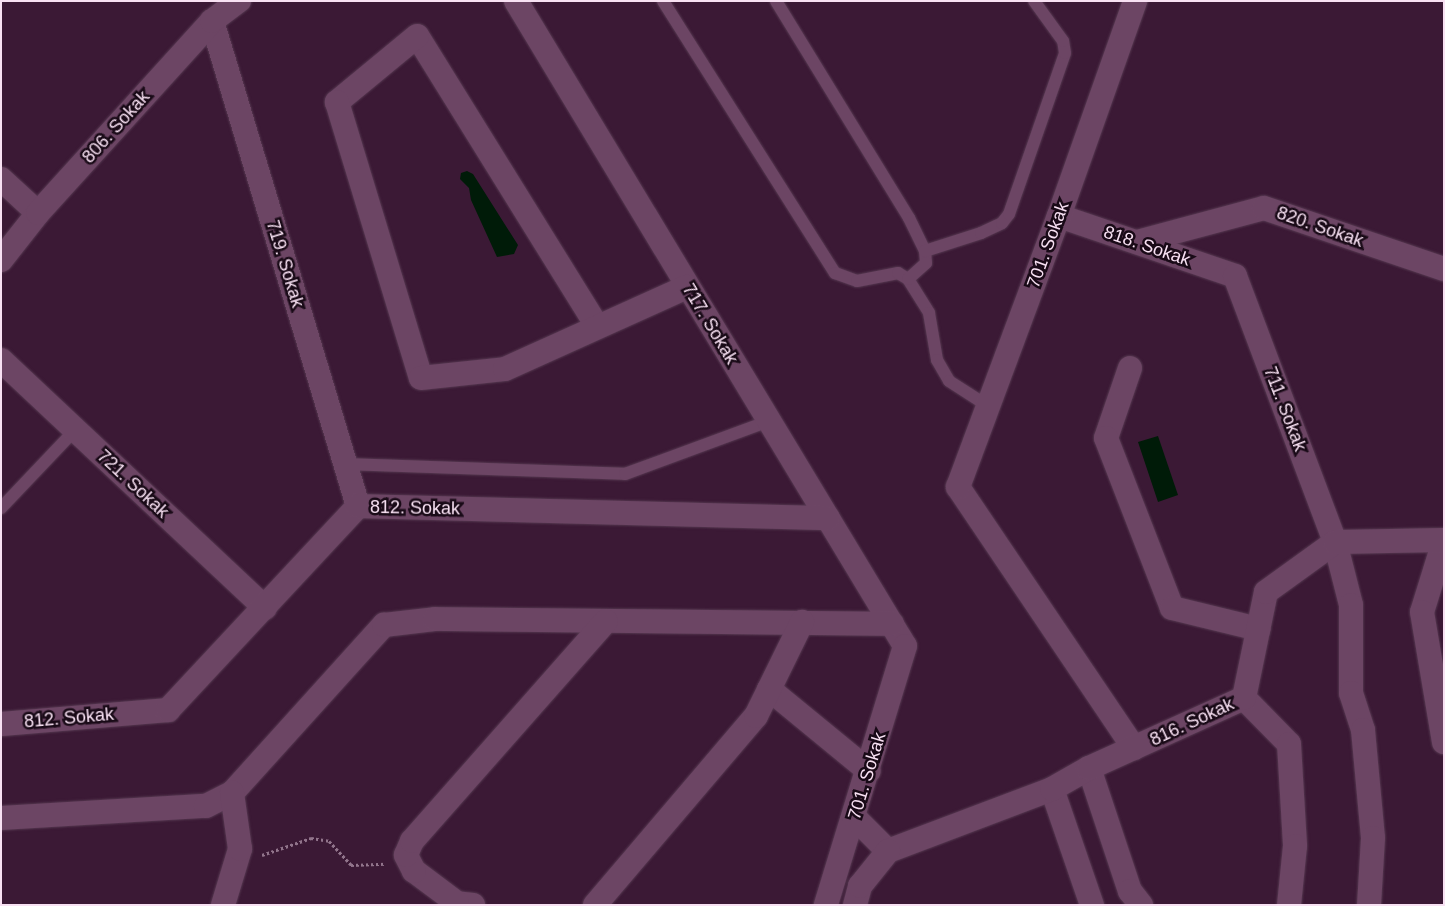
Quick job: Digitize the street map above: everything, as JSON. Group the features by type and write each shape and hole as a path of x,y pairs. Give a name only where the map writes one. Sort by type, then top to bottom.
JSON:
{"street":[{"name":"806. Sokak","path":"1,260 38,213 212,21 239,1"},
{"name":"717. Sokak","path":"516,1 905,646"},
{"name":"701. Sokak","path":"1134,748 958,487 1059,216 1135,1"},
{"name":"719. Sokak","path":"212,21 358,506"},
{"path":"597,326 417,36 337,102 421,378 505,369 687,287"},
{"path":"1,179 38,213"},
{"name":"820. Sokak","path":"1137,242 1264,208 1444,269"},
{"name":"818. Sokak","path":"1059,216 1235,276"},
{"name":"711. Sokak","path":"1235,276 1335,542 1352,605 1352,693 1363,730 1373,838 1369,905"},
{"name":"721. Sokak","path":"1,360 265,608"},
{"path":"1130,368 1106,438 1172,608 1258,629"},
{"name":"812. Sokak","path":"1,724 168,710 358,506 828,518"},
{"path":"1335,542 1444,541 1422,612 1444,742"},
{"name":"816. Sokak","path":"888,850 1052,789 1089,768 1244,698 1266,592 1335,542"},
{"path":"1,818 206,806 232,793 384,625 435,619 892,624"},
{"path":"474,905 457,903 414,871 406,855 412,841 606,620"},
{"path":"595,905 756,716 802,622"},
{"name":"701. Sokak","path":"826,905 869,771 905,646"},
{"path":"769,689 869,771"},
{"path":"1244,698 1289,744 1294,846 1289,905"},
{"path":"1089,768 1130,891 1141,905"},
{"path":"1052,789 1092,905"},
{"path":"223,905 240,849 232,793"},
{"path":"854,817 888,850 860,886 855,905"}],"lane":[{"path":"663,1 795,205 835,273 857,281 898,273 908,279 929,313 937,360 949,381 988,406"},
{"path":"776,1 909,218 925,251 926,263 908,279"},
{"path":"925,251 981,233 1002,224 1009,214 1065,53 1063,41 1034,1"},
{"path":"344,464 624,474 769,421"},
{"path":"1,508 75,430"}],"path":[{"path":"240,849 266,856 311,838 329,841 351,865 410,862"}],"shaded area":[{"path":"467,171 473,174 518,245 514,254 497,257 471,200 469,188 460,179 461,173"},
{"path":"1158,436 1178,495 1158,502 1138,442"}]}
